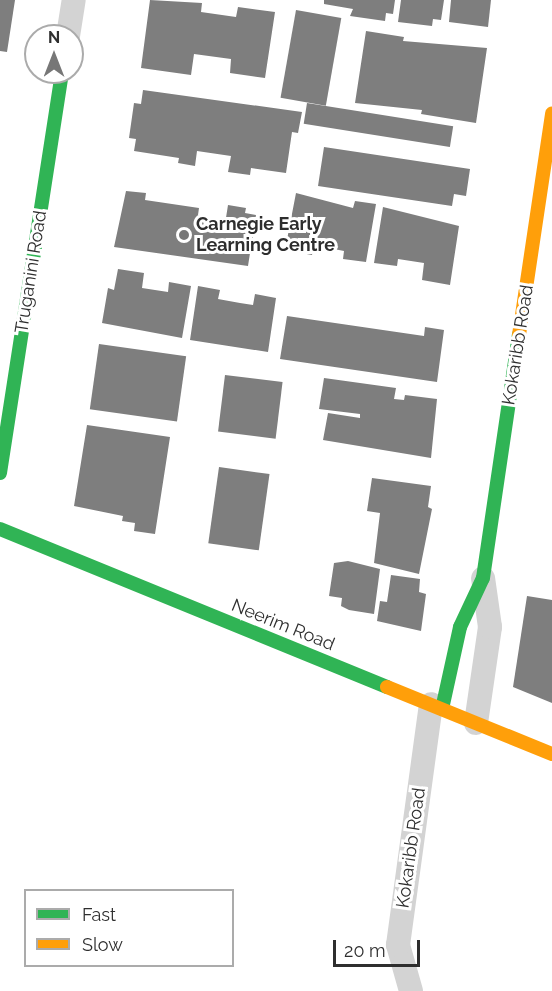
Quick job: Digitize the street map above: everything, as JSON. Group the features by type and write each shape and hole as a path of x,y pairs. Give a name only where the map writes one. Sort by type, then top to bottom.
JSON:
{"street":[{"path":"70,24 74,0"},
{"name":"Truganini Road","path":"0,473 60,84"},
{"name":"Kokaribb Road","path":"476,723 490,627 483,578 552,113"},
{"name":"Neerim Road","path":"0,529 552,754"},
{"name":"Kokaribb Road","path":"411,991 398,945 437,707 460,627 483,578"}],"building":[{"path":"0,0 15,0 7,52 0,51"},
{"path":"150,0 202,3 201,12 236,17 238,7 275,12 265,78 230,73 231,59 194,54 191,75 141,68"},
{"path":"324,0 395,0 393,14 386,13 385,21 350,16 353,9 324,4"},
{"path":"401,0 444,0 441,20 433,19 432,26 398,22"},
{"path":"451,0 491,0 488,27 449,22"},
{"path":"296,10 341,18 326,106 281,98"},
{"path":"366,31 404,37 403,41 487,48 476,123 421,114 422,110 355,103"},
{"path":"143,90 302,112 298,133 292,132 286,173 251,168 250,175 228,172 231,156 197,151 195,166 178,163 179,158 134,151 136,139 129,138 134,103 141,104"},
{"path":"307,103 453,126 450,147 304,124"},
{"path":"324,147 470,169 466,196 454,194 452,206 318,186"},
{"name":"Carnegie Early Learning Centre","path":"126,191 146,193 145,200 199,208 198,215 208,216 208,222 225,224 228,205 246,208 245,213 256,215 248,266 114,247"},
{"path":"296,193 353,208 355,201 376,204 366,262 343,259 344,251 314,245 312,255 285,250"},
{"path":"383,207 459,226 450,285 422,280 424,263 398,259 397,266 374,263"},
{"path":"118,269 144,273 142,288 168,292 169,282 191,286 182,338 102,323 108,288 114,290"},
{"path":"198,286 220,290 218,299 253,305 255,294 276,298 268,352 190,340"},
{"path":"287,316 424,336 425,327 444,330 437,382 280,359"},
{"path":"99,344 186,356 177,422 90,409"},
{"path":"225,375 283,382 276,439 218,432"},
{"path":"324,378 396,388 394,399 404,400 405,395 437,399 431,458 323,440 328,413 360,418 360,414 319,409"},
{"path":"87,425 170,437 155,534 134,531 135,523 122,521 123,516 74,506"},
{"path":"219,467 270,474 259,550 208,543"},
{"path":"372,478 431,486 428,507 432,509 419,574 374,563 380,513 367,511"},
{"path":"348,561 380,569 374,614 349,610 341,606 342,598 329,596 334,563"},
{"path":"391,575 420,579 419,592 426,594 421,631 377,621 380,601 387,602"},
{"path":"527,596 552,600 552,703 513,687"}],"traffic: fast":[{"path":"0,473 60,84"},
{"path":"442,709 460,627 483,578 519,335"},
{"path":"0,529 387,687"}],"traffic: slow":[{"path":"519,335 552,113"},
{"path":"387,687 552,754"}],"place":[{"name":"Carnegie Early Learning Centre","path":"184,235"}]}
